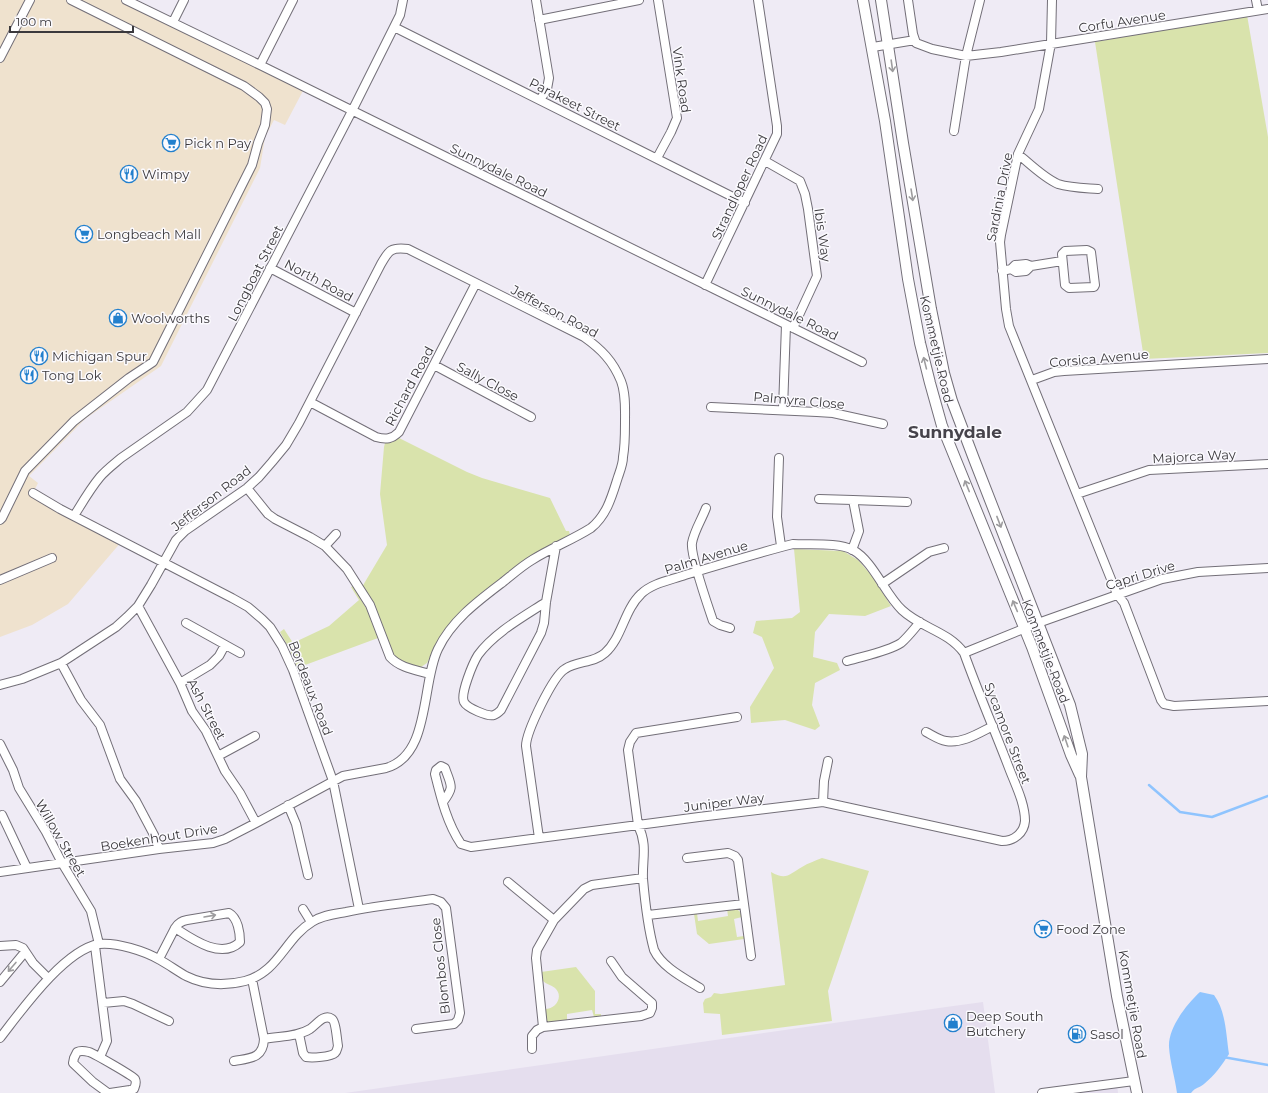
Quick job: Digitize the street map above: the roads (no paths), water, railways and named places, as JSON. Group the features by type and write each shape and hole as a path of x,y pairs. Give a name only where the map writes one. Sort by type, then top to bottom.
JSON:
{"main road":[{"name":"Kommetjie Road","path":"863,0 873,47 909,287 920,343 942,426 1024,629 1071,755 1081,777"},
{"name":"Kommetjie Road","path":"881,0 928,294 944,373 952,401 1070,705 1082,754 1081,777 1117,996 1137,1093"}],"street":[{"path":"0,58 30,0"},
{"path":"1,519 25,471 74,421 129,378 153,362 252,165 267,118 265,103 244,86 71,0"},
{"name":"Sunnydale Road","path":"126,0 260,64 352,111 862,362"},
{"path":"173,22 184,0"},
{"path":"260,64 293,0"},
{"name":"Longboat Street","path":"74,516 100,477 121,458 187,412 207,390 352,111 400,15 403,0"},
{"path":"536,0 549,78 547,89 540,100"},
{"path":"539,20 639,0"},
{"name":"Vink Road","path":"657,158 677,118 658,0"},
{"name":"Strandloper Road","path":"705,285 776,137 777,126 758,0"},
{"path":"873,47 915,40 908,0"},
{"path":"954,131 966,56 980,0"},
{"name":"Sardinia Drive","path":"1032,380 1009,326 1000,242 1018,154 1039,109 1051,44 1052,0"},
{"path":"1256,0 1258,10"},
{"name":"Corfu Avenue","path":"915,40 919,45 966,56 1001,52 1268,9"},
{"name":"Parakeet Street","path":"394,27 745,203"},
{"path":"0,48 8,42"},
{"path":"1018,154 1048,178 1057,183 1077,188 1098,189"},
{"name":"Ibis Way","path":"765,161 800,181 808,208 817,276 790,326"},
{"name":"Jefferson Road","path":"164,562 176,540 185,531 246,488 272,462 286,445 310,402 386,254 390,251 397,248 408,249 584,337 604,353 611,361 621,382 625,404 624,454 611,499 604,513 597,523 584,532 556,546 524,565 462,615 440,644 430,674 420,728 406,756 398,764 343,776 333,781"},
{"path":"1089,250 1091,252 1095,286 1067,287 1065,285 1062,261 1062,254 1065,251 1089,250"},
{"path":"1002,271 1011,269 1015,265 1026,264 1031,266 1062,261"},
{"name":"North Road","path":"270,268 356,312"},
{"name":"Richard Road","path":"310,402 376,437 389,439 399,432 476,283"},
{"path":"783,409 790,326"},
{"name":"Corsica Avenue","path":"1032,380 1054,372 1064,371 1268,359"},
{"name":"Sally Close","path":"434,366 531,417"},
{"path":"1032,380 1117,594 1124,603 1161,700 1164,704 1174,706 1268,701"},
{"name":"Palmyra Close","path":"711,407 783,409 833,413 883,424"},
{"path":"779,458 777,517 781,546"},
{"name":"Majorca Way","path":"1077,494 1149,470 1268,464"},
{"path":"246,488 268,514 310,536 325,546 347,569 362,592 374,616 390,657 395,662 403,666 430,674"},
{"name":"Bordeaux Road","path":"33,493 248,607 270,627 282,646 293,670 333,781 359,909"},
{"path":"819,499 907,502"},
{"path":"853,500 859,530 852,550 860,555 899,607 920,622 952,640 964,653 1024,629"},
{"path":"706,508 692,542 692,547 713,621 730,628"},
{"path":"325,546 336,534"},
{"name":"Palm Avenue","path":"539,838 526,746 526,740 533,723 557,677 566,668 600,657 605,653 615,638 632,605 645,590 669,580 781,546 793,544 827,545 852,550"},
{"path":"546,602 515,622 494,639 478,656 470,672 463,696 464,703 468,707 489,716 495,715 501,710 541,633 544,623 546,602 556,546"},
{"path":"882,584 929,552 944,548"},
{"path":"0,580 52,558"},
{"path":"0,685 38,673 61,663 116,627 138,606 152,585 164,562"},
{"name":"Capri Drive","path":"1024,629 1038,622 1162,579 1198,572 1268,568"},
{"name":"Ash Street","path":"138,606 180,683 192,711 206,731 225,771 240,793 256,823"},
{"path":"847,661 900,643 907,638 920,622"},
{"path":"186,623 240,653"},
{"path":"180,683 210,665 219,656 225,645"},
{"name":"Sycamore Street","path":"964,653 1019,795 1024,816 1024,823"},
{"path":"61,663 81,700 100,726 120,779 136,801 154,835 159,849"},
{"path":"700,988 671,969 657,956 653,948 643,878 645,850 638,825 628,754 630,742 636,733 737,717"},
{"path":"926,732 944,741 952,742 971,736 993,726"},
{"path":"218,756 255,736"},
{"name":"Willow Street","path":"0,744 13,770 19,788 91,911 97,945 107,1041 100,1057"},
{"path":"823,802 824,781 828,761"},
{"name":"Boekenhout Drive","path":"0,872 159,849 213,843 225,839 256,823 333,781"},
{"name":"Juniper Way","path":"443,802 449,821 461,844 474,847 823,802 1002,841 1018,836 1024,823"},
{"path":"288,805 296,824 308,875"},
{"path":"2,815 27,868"},
{"path":"687,858 728,852 735,856 738,860 751,956"},
{"path":"543,1027 536,958 537,950 554,920 579,893 592,885 643,878"},
{"path":"508,882 554,920"},
{"name":"Blombos Close","path":"359,909 433,899 439,900 445,906 460,1016 456,1023 450,1025 416,1029"},
{"path":"648,915 744,904"},
{"path":"304,909 311,922"},
{"path":"0,1038 48,978 75,955 97,945 117,945 137,949 159,959 186,976 202,982 224,984 252,978 276,961 299,932 311,922 319,918 359,909"},
{"path":"159,959 175,928 181,922 230,913 234,917 240,942 239,944 227,948 212,948 188,937 175,928"},
{"path":"0,946 16,945 22,948 33,963 48,978"},
{"path":"0,982 25,952"},
{"path":"532,1049 532,1036 537,1030 543,1027 641,1016 650,1013 652,1003 622,977 611,961"},
{"path":"234,1061 252,1058 258,1055 263,1048 264,1039 252,978"},
{"path":"102,1003 124,1001 169,1021"},
{"path":"264,1039 299,1034 325,1018 330,1018 334,1022 338,1046 336,1051 330,1055 313,1058 306,1057 303,1053 299,1034"},
{"path":"79,1051 90,1052 100,1057 135,1079 136,1082 134,1088 109,1093 92,1082 74,1063 74,1058 79,1051"},
{"path":"1042,1093 1134,1081"}],"water":[{"path":"1200,992 1214,995 1218,1001 1225,1023 1229,1054 1221,1066 1202,1086 1195,1089 1191,1093 1177,1093 1169,1040 1171,1032 1179,1017 1189,1003"}],"waterway":[{"path":"1149,785 1180,812 1212,817 1268,796"},
{"path":"1223,1057 1268,1065"}],"place":[{"name":"Pick n Pay","path":"171,143"},
{"name":"Wimpy","path":"129,174"},
{"name":"Longbeach Mall","path":"84,234"},
{"name":"Woolworths","path":"118,318"},
{"name":"Michigan Spur","path":"39,356"},
{"name":"Tong Lok","path":"29,375"},
{"name":"Food Zone","path":"1043,929"},
{"name":"Deep South Butchery","path":"953,1023"},
{"name":"Sasol","path":"1077,1034"}],"district":[{"name":"Sunnydale","path":"955,432"}]}
